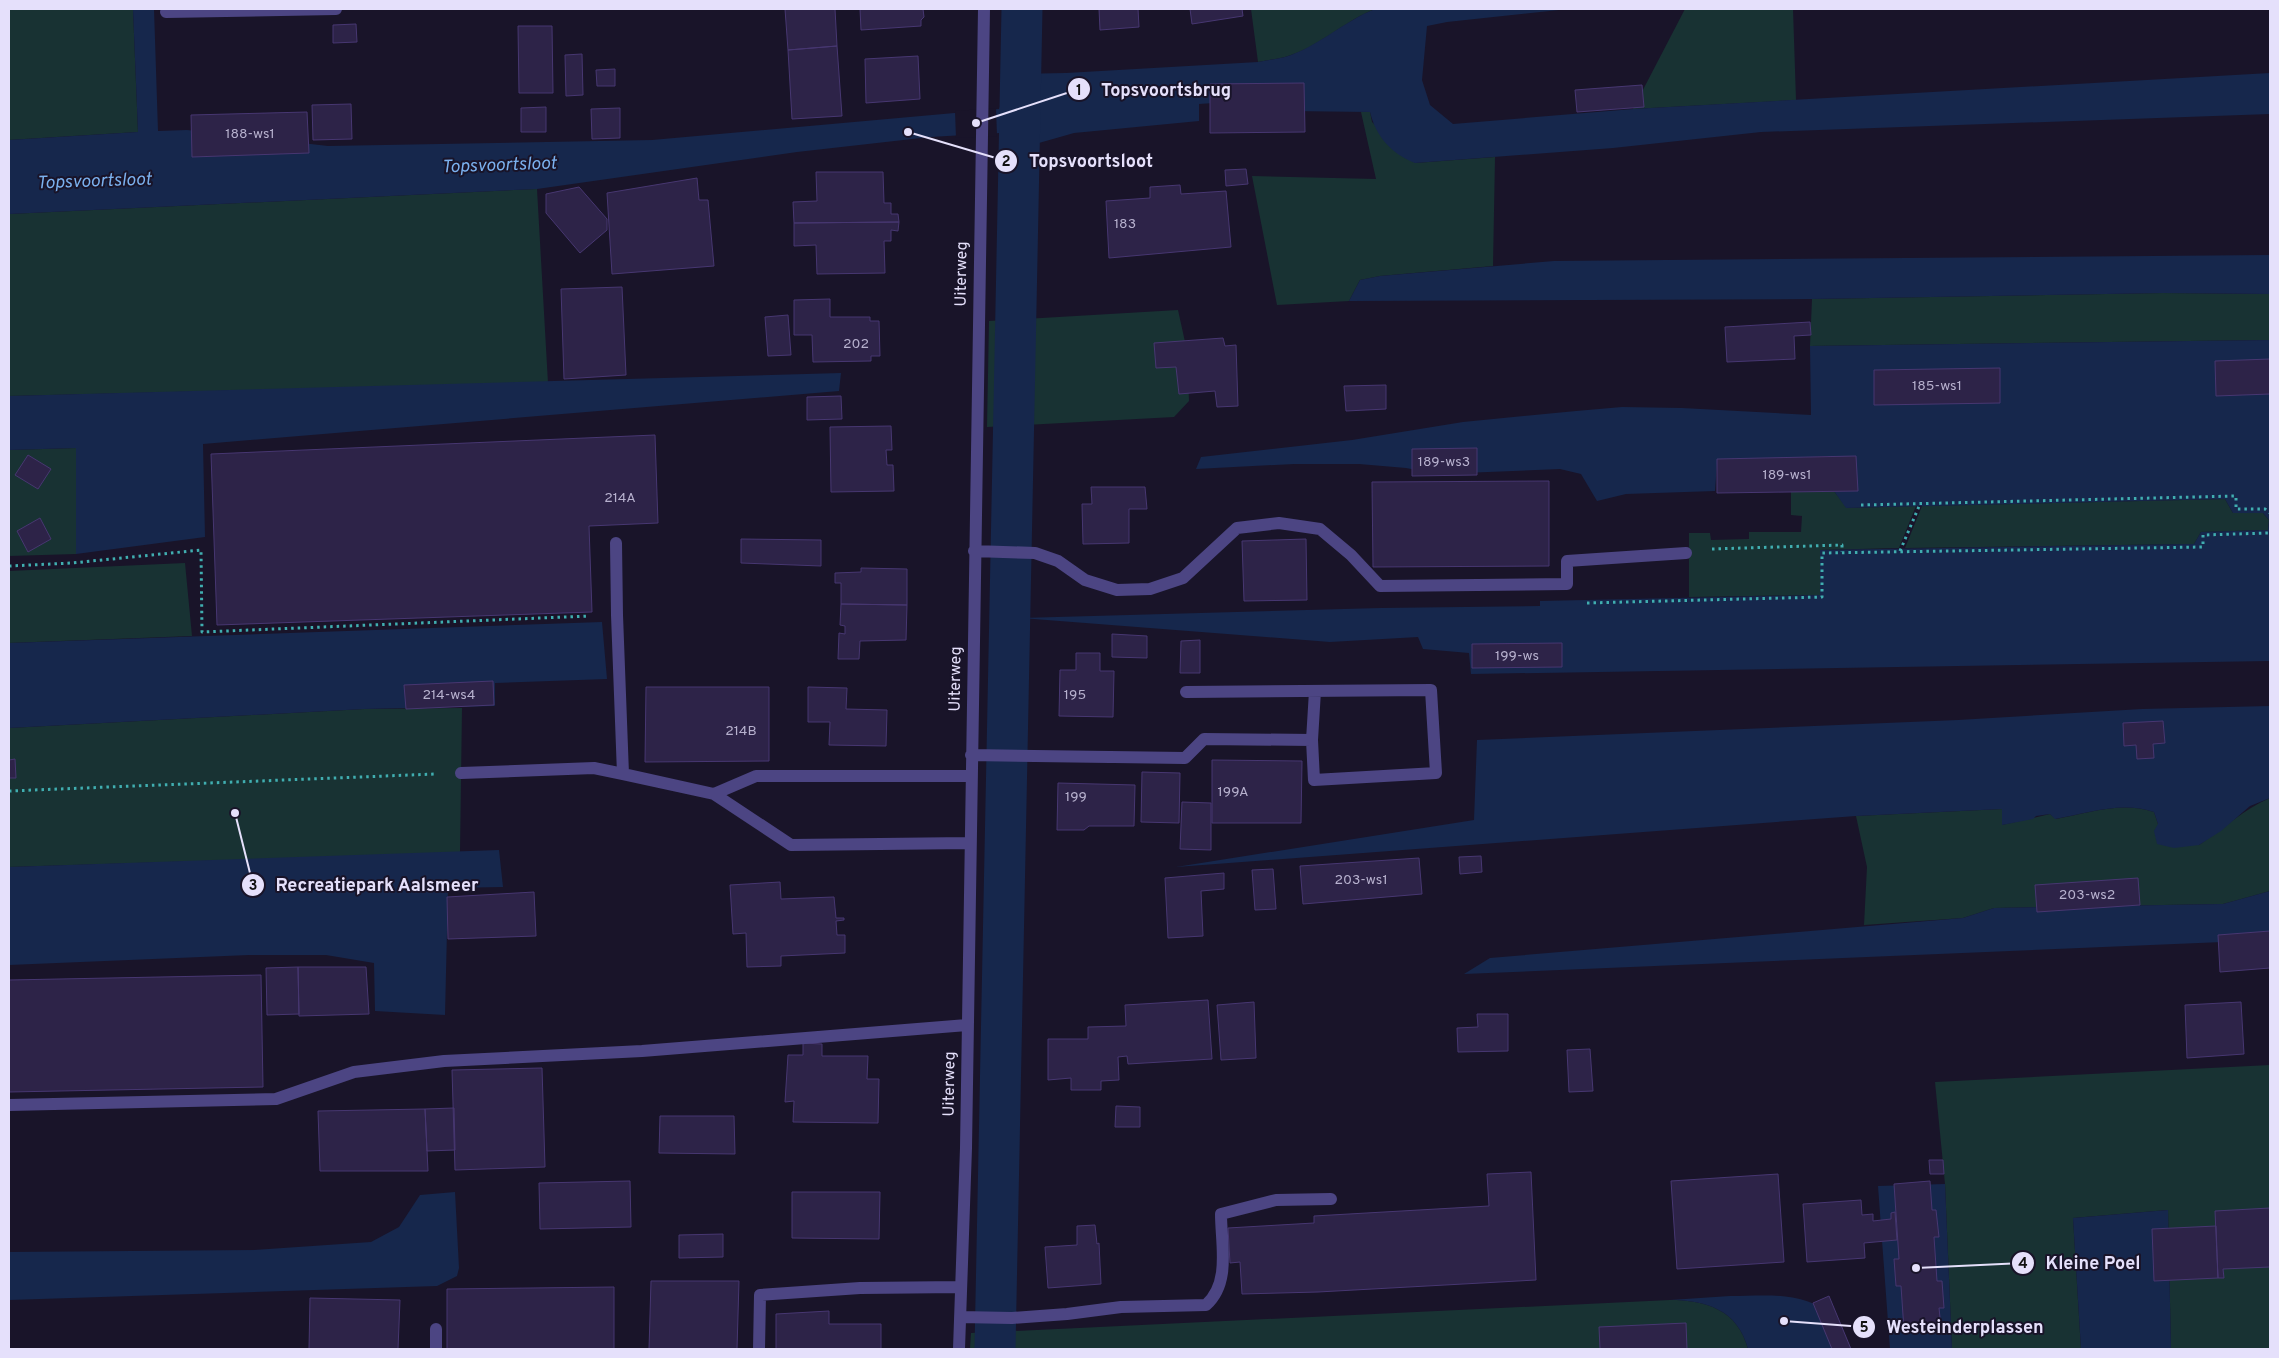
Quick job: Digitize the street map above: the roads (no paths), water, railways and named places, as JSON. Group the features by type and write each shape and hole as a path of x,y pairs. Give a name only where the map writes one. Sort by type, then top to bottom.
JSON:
{"street":[{"path":"166,12 336,9"},
{"name":"Uiterweg","path":"960,1349 966,1148 966,1025 984,9"},
{"path":"974,551 1022,551 1035,553 1058,561 1085,580 1117,590 1150,589 1183,578 1237,528 1279,523 1320,529 1351,555 1380,586 1567,584 1566,560 1686,553"},
{"path":"616,543 624,774"},
{"path":"1186,692 1431,690 1436,773 1314,780 1312,740 1315,691"},
{"path":"971,755 1185,758 1204,739 1312,740"},
{"path":"461,773 594,768 624,774 714,794 791,845 969,843"},
{"path":"714,794 756,776 970,776"},
{"path":"9,1105 276,1100 354,1072 444,1061 642,1051 966,1025"},
{"path":"960,1317 1012,1318 1067,1314 1120,1307 1206,1305 1214,1298 1219,1288 1222,1273 1220,1214 1276,1200 1331,1199"},
{"path":"759,1349 760,1295 860,1288 961,1287"},
{"path":"436,1329 436,1349"}],"water":[{"path":"133,9 154,9 158,131 187,130 328,146 652,140 999,109 1014,74 1066,73 1258,62 1297,53 1320,41 1352,20 1375,9 1568,9 1447,22 1427,26 1422,80 1430,105 1453,124 1633,109 2270,73 2270,114 1761,132 1613,148 1415,163 1399,155 1386,144 1376,129 1370,112 1289,111 1287,98 1199,104 1199,121 1074,133 1007,152 1000,133 930,137 797,152 537,189 9,214 9,140 138,132"},
{"path":"2270,255 2270,294 2163,293 1812,299 1349,301 1360,280 1380,276 1554,261"},
{"path":"2270,340 2270,661 1471,674 1469,653 1423,649 1418,637 1330,642 1021,618 1381,608 1540,606 1540,601 1820,595 1820,550 2194,544 2201,532 2268,530 2269,520 2263,513 2233,513 2225,499 1846,508 1834,491 1828,456 1717,464 1715,491 1626,494 1597,501 1581,474 1560,469 1437,474 1406,468 1359,464 1294,464 1196,469 1201,457 1352,440 1463,422 1576,411 1622,407 1682,408 1811,415 1810,346"},
{"path":"841,373 839,391 203,444 205,537 76,554 76,448 9,450 9,396"},
{"path":"602,622 607,679 495,683 495,706 364,709 9,728 9,643"},
{"path":"2270,706 2270,798 2250,806 2221,831 2199,845 2174,848 2157,844 2154,831 2158,824 2154,812 2142,809 2105,809 2055,819 2050,814 2002,825 2002,809 1856,816 1176,867 1474,820 1477,740 1958,720 2142,709"},
{"path":"499,850 503,887 448,888 445,1015 375,1011 374,963 326,955 249,955 9,965 9,867"},
{"path":"2270,891 2270,940 1464,974 1490,958 1963,918 1994,908 2223,904"},
{"path":"1945,1184 1952,1349 1890,1349 1878,1186"},
{"path":"455,1192 459,1268 457,1276 437,1286 9,1300 9,1252 254,1250 371,1242 399,1227 420,1195"},
{"path":"2168,1210 2171,1349 2081,1349 2073,1218"},
{"path":"1730,1296 1784,1296 1809,1302 1831,1316 1852,1349 1748,1349 1737,1325 1719,1310 1696,1302 1670,1300"}],"waterway":[{"path":"995,1349 1022,9"}],"place":[{"name":"Topsvoortsbrug","path":"976,123"},
{"name":"Topsvoortsloot","path":"908,132"},
{"name":"Recreatiepark Aalsmeer","path":"235,813"},
{"name":"Kleine Poel","path":"1916,1268"},
{"name":"Westeinderplassen","path":"1784,1321"}]}
